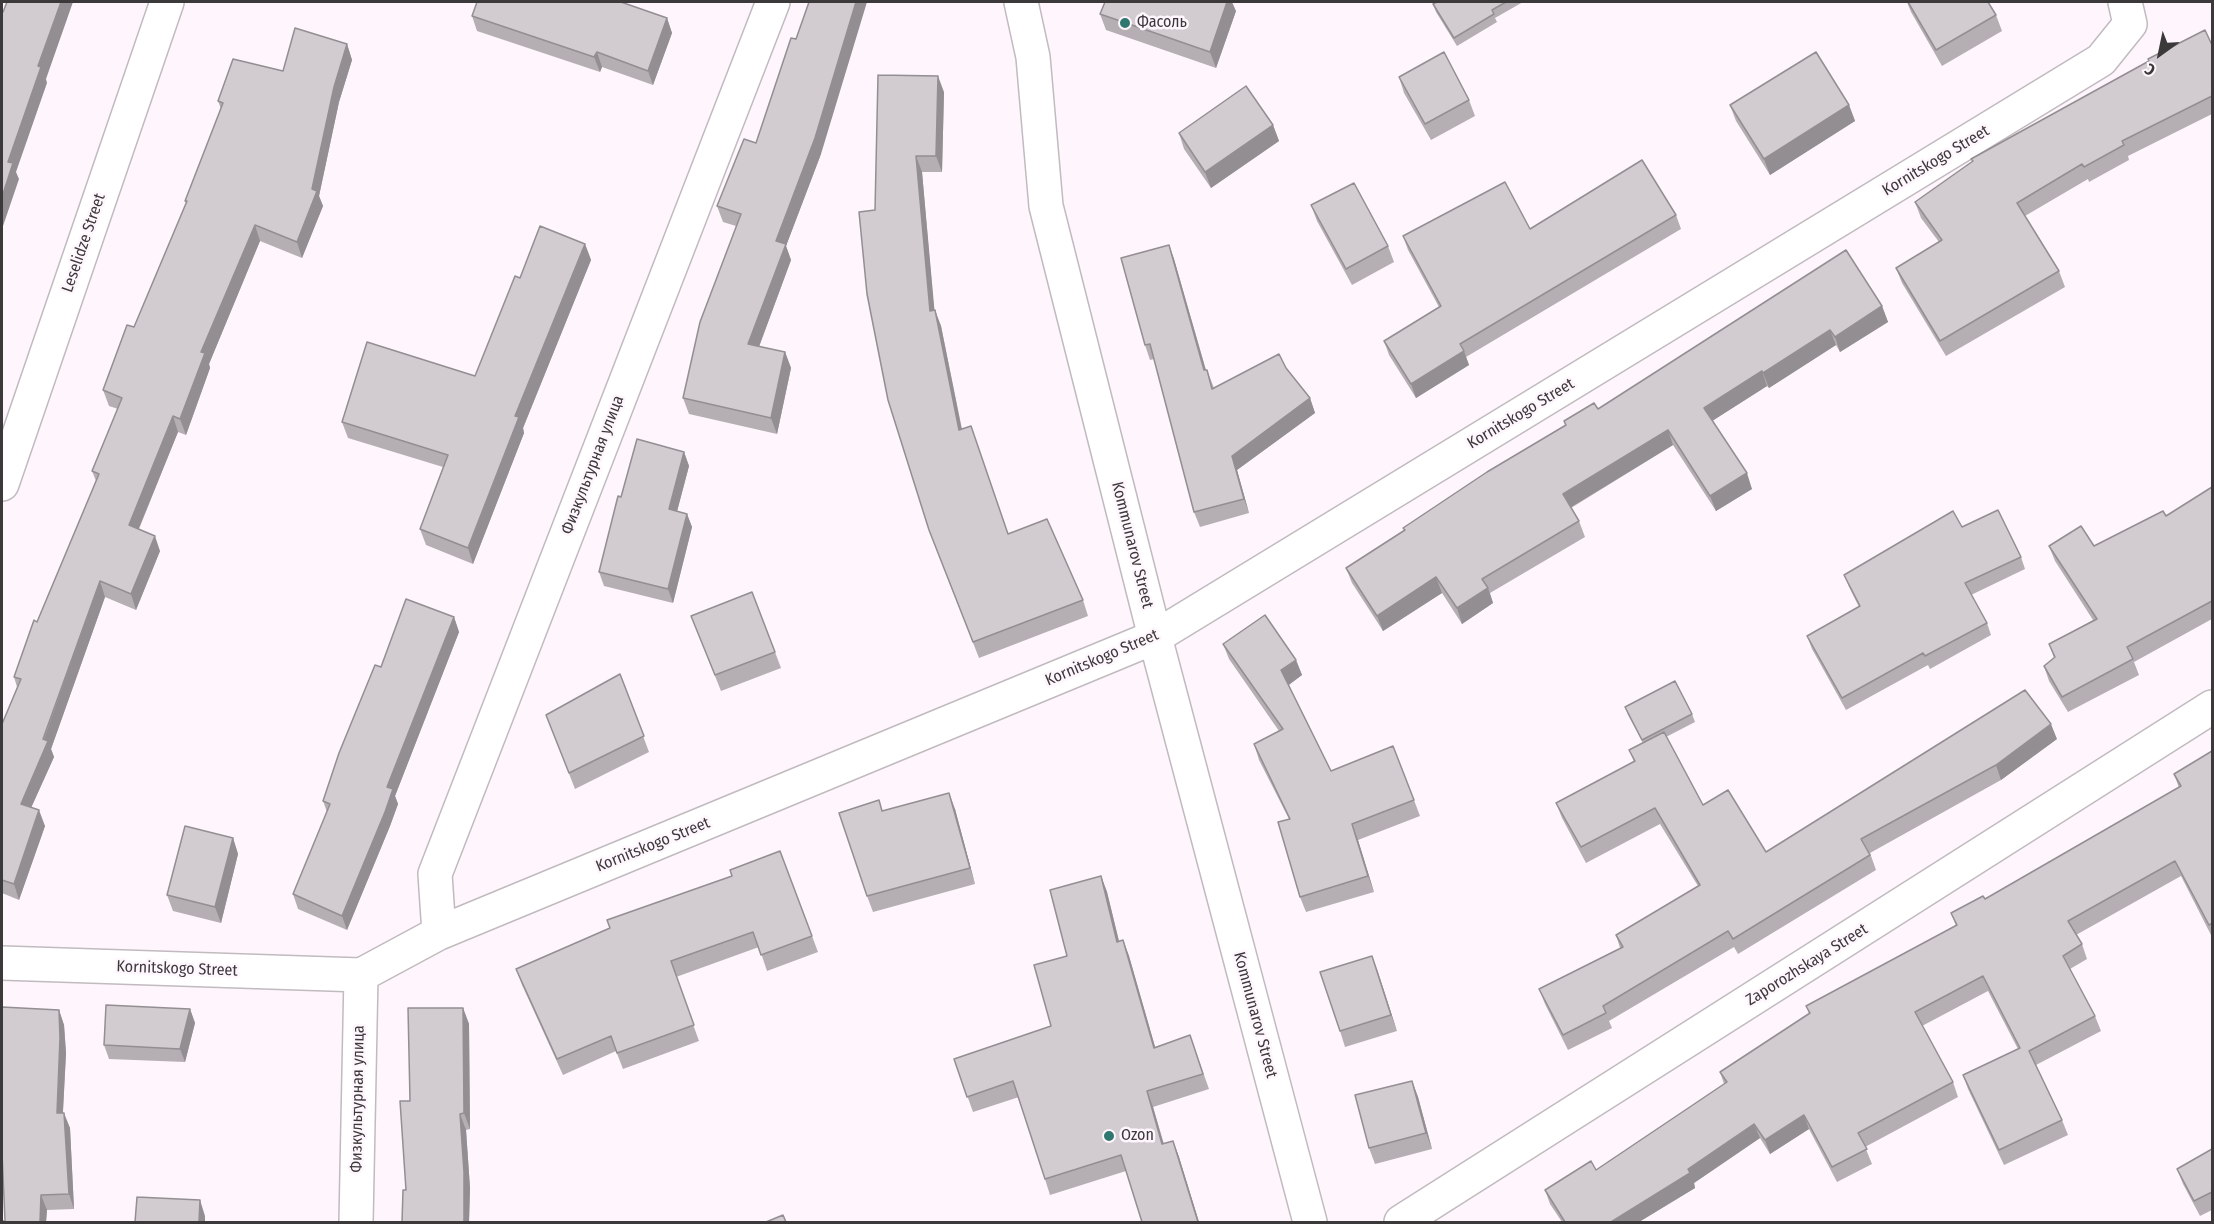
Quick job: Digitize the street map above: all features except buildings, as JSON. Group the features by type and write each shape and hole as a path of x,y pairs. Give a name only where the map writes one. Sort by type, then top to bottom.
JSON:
{"street":[{"name":"Leselidze Street","path":"2,484 167,2"},
{"name":"Физкультурная улица","path":"439,933 435,874 773,2"},
{"name":"Kommunarov Street","path":"1021,2 1033,57 1046,206 1155,637 1310,1222"},
{"name":"Kornitskogo Street","path":"2,963 361,975 439,933 1155,637 2101,60 2130,24 2125,2"},
{"name":"Zaporozhskaya Street","path":"1401,1222 2212,707"},
{"name":"Физкультурная улица","path":"356,1222 361,975"}],"place":[{"name":"Фасоль","path":"1125,23"},
{"name":"Ozon","path":"1109,1136"}]}
